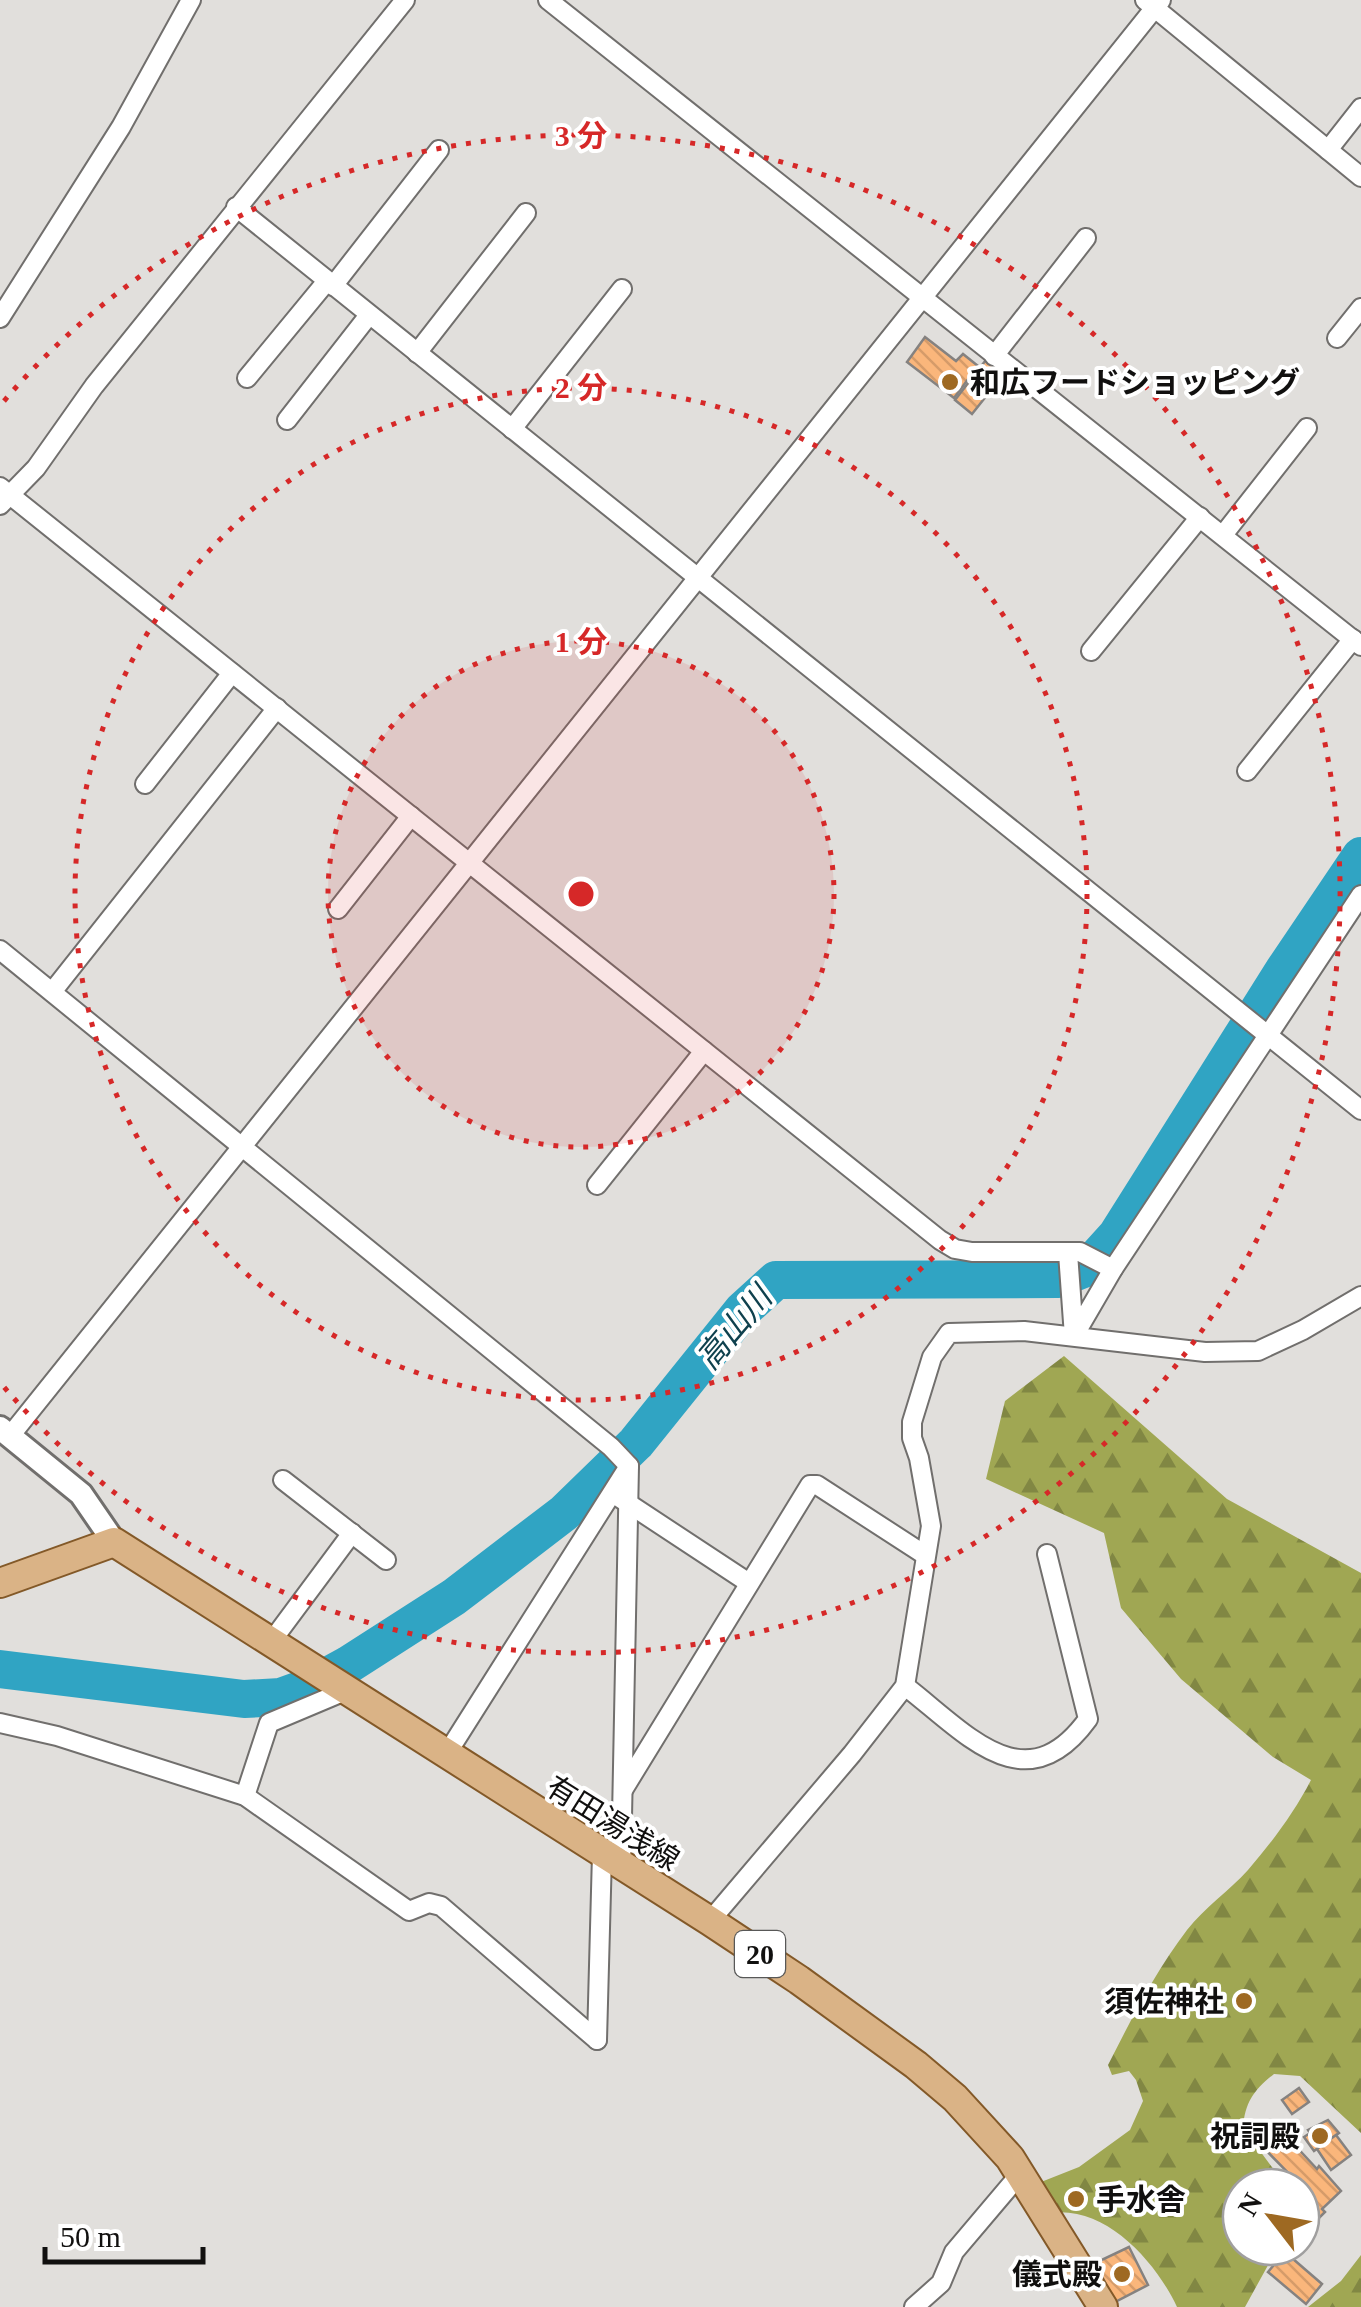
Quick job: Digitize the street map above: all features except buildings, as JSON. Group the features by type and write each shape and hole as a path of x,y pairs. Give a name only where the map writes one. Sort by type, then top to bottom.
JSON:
{"main road":[{"path":"0,1583 114,1542 81,1494 5,1432"},
{"name":"有田湯浅線","path":"114,1542 710,1922 808,1986 916,2065 999,2143 1102,2307"}],"street":[{"path":"0,318 121,127 191,0"},
{"path":"405,0 94,386 36,468 3,495 955,1249 1087,1254 1113,1268"},
{"path":"548,0 921,300 1357,642 1248,772"},
{"path":"5,1432 472,864 1154,3 1361,177"},
{"path":"1328,150 1361,108"},
{"path":"246,378 439,150"},
{"path":"236,207 1361,1110"},
{"path":"416,353 526,213"},
{"path":"994,356 1086,238"},
{"path":"512,430 622,290"},
{"path":"1337,338 1361,308"},
{"path":"287,420 369,314"},
{"path":"1223,535 1307,428"},
{"path":"1091,652 1200,517"},
{"path":"145,784 232,673"},
{"path":"52,992 276,708"},
{"path":"338,909 411,816"},
{"path":"1074,1336 1113,1268 1361,895"},
{"path":"0,950 611,1447 629,1466 620,1498 622,1791 611,1861 597,2040 442,1906 429,1903 408,1911 245,1796 56,1736 0,1723"},
{"path":"597,1184 704,1051"},
{"path":"1068,1253 1074,1336"},
{"path":"710,1922 905,1686 931,1526 912,1422 925,1375 949,1333 1074,1336 1205,1352 1258,1351 1361,1296"},
{"path":"283,1480 386,1560"},
{"path":"622,1791 810,1486 817,1485 925,1555"},
{"path":"620,1498 749,1582"},
{"path":"446,1755 620,1498"},
{"path":"271,1642 352,1533"},
{"path":"905,1686 993,1754 1036,1761 1073,1739 1088,1719 1047,1554"},
{"path":"245,1796 268,1723 342,1688"},
{"path":"914,2307 941,2283 954,2252 1020,2174"}],"green space":[{"path":"1064,1356 1227,1499 1361,1573 1361,2133 1300,2076 1274,2074 1252,2097 1243,2128 1272,2167 1221,2167 1221,2267 1267,2267 1245,2307 1177,2307 1156,2272 1127,2240 1091,2218 1050,2213 1036,2184 1079,2167 1130,2130 1143,2101 1136,2080 1129,2071 1112,2075 1108,2065 1126,2030 1175,1946 1201,1914 1257,1859 1311,1780 1273,1757 1181,1679 1121,1608 1104,1533 986,1479 1005,1401"},
{"path":"1361,2255 1361,2307 1308,2307 1341,2281"}],"waterway":[{"name":"高山川","path":"0,1669 244,1699 281,1697 306,1688 454,1597 564,1513 636,1443 743,1310 776,1280 1058,1279 1088,1267 1117,1235 1284,970 1361,856"}],"place":[{"name":"和広フードショッピング","path":"950,382"},
{"name":"須佐神社","path":"1244,2001"},
{"name":"祝詞殿","path":"1320,2136"},
{"name":"手水舎","path":"1076,2199"},
{"name":"儀式殿","path":"1122,2274"}]}
